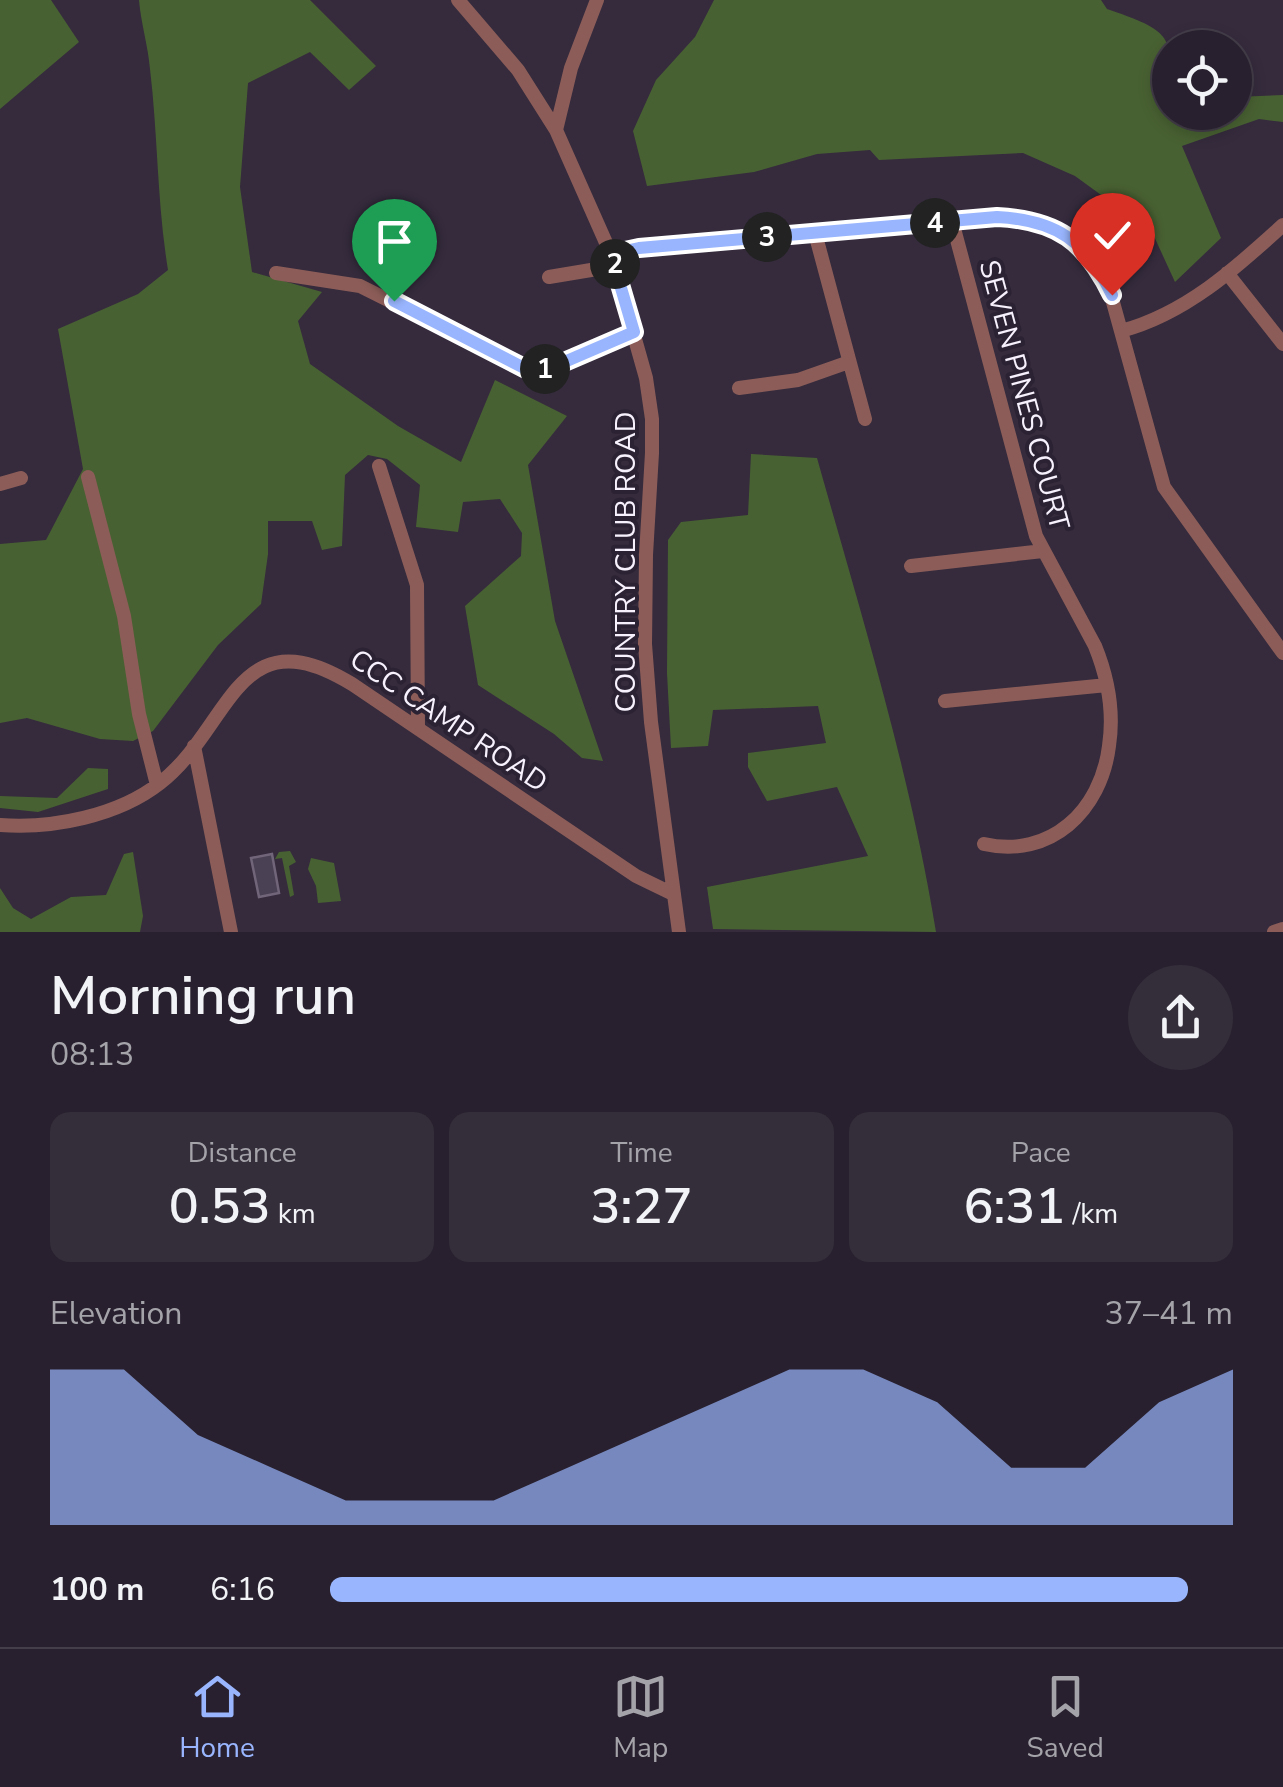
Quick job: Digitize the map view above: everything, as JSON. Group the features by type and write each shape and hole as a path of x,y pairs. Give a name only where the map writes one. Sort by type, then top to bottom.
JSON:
{"street":[{"name":"COUNTRY CLUB ROAD","path":"458,0 518,70 556,130 613,260 634,332 652,419 645,644 651,722 679,932"},
{"path":"556,130 571,68 597,0"},
{"path":"549,277 613,260 639,248 1021,218 1060,230 1100,270 1112,295 1164,487 1283,653"},
{"name":"SEVEN PINES COURT","path":"952,221 1036,536 1095,646 1107,686 1110,743 1107,762 1092,796 1058,833 1030,846 1006,848 984,844"},
{"path":"1121,331 1155,322 1177,310 1283,226"},
{"path":"816,233 865,419"},
{"path":"276,273 360,286 528,370 555,366 634,332"},
{"path":"1228,273 1283,344"},
{"path":"739,388 798,380 848,362"},
{"path":"379,466 417,586 418,728"},
{"path":"88,477 124,616 157,786"},
{"path":"0,484 21,478"},
{"path":"911,566 1043,551"},
{"name":"CCC CAMP ROAD","path":"0,825 75,819 126,803 157,786 245,681 266,666 288,659 303,660 330,670 636,876 672,893"},
{"path":"946,701 1107,686"},
{"path":"194,746 232,932"},
{"path":"1274,932 1283,929"}],"green space":[{"path":"0,0 51,0 79,42 0,109"},
{"path":"139,0 310,0 376,66 349,90 310,52 248,83 240,187 252,272 322,292 298,321 310,364 398,426 461,462 495,380 567,416 528,465 555,621 603,761 582,758 554,734 478,685 465,606 521,556 522,533 500,499 463,502 458,532 416,527 420,485 387,459 368,455 345,475 342,546 322,550 312,521 268,521 261,604 218,645 153,731 133,741 100,739 27,718 0,723 0,544 46,540 83,469 58,329 138,294 168,270 150,69"},
{"path":"714,0 1101,0 1107,9 1156,30 1152,30 1152,130 1228,130 1182,146 1221,238 1175,282 1152,232 1075,176 1023,153 879,160 870,150 817,154 754,172 647,186 633,131 656,80 695,37"},
{"path":"1283,95 1283,122 1252,121 1252,96"},
{"path":"751,454 817,458 899,753 936,932 713,929 707,887 868,856 837,787 767,801 748,767 748,753 826,743 818,706 713,710 708,746 671,748 668,540 681,522 748,515"},
{"path":"88,768 108,769 108,789 38,812 0,808 0,796 57,798"},
{"path":"290,851 296,862 289,866 294,895 290,897 282,858 275,859 279,852"},
{"path":"133,852 143,916 140,932 0,932 0,888 13,908 31,919 71,897 106,895 124,854"},
{"path":"311,858 334,863 341,901 318,903 308,869"}],"building":[{"path":"272,854 279,893 259,897 251,858"}],"route":[{"path":"394,301 516,366 539,370 634,332 611,254 639,248 997,217 1034,220 1060,230 1100,270 1112,295"}]}
